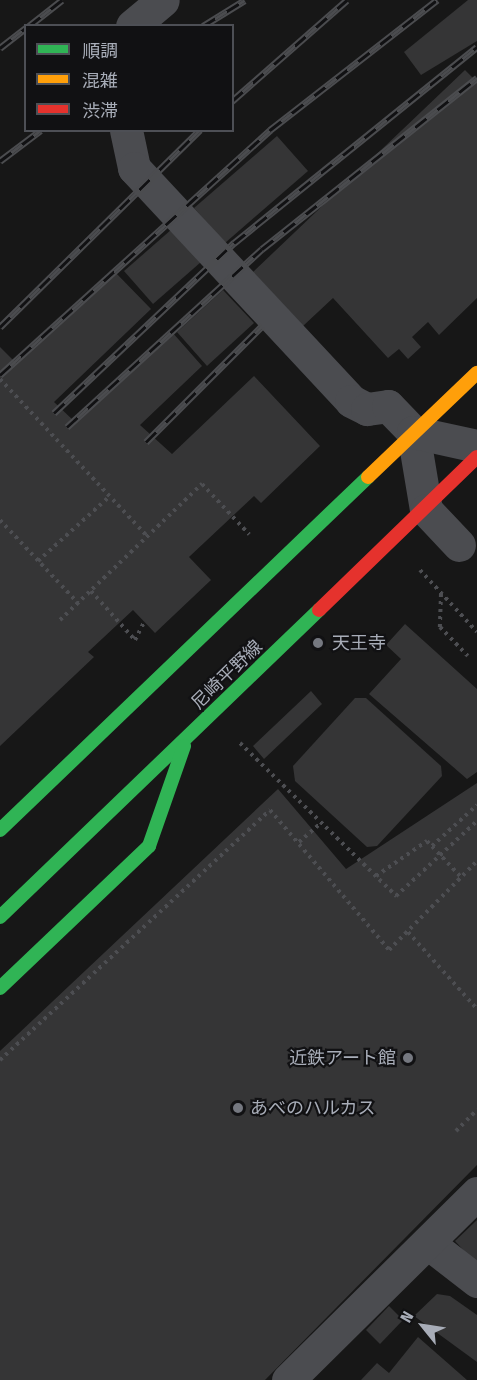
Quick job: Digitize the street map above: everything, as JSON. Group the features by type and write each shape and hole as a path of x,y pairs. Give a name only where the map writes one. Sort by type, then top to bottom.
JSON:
{"street":[{"path":"134,24 163,0"},
{"path":"126,132 134,168 351,401 367,409 388,406 413,432 477,446"},
{"path":"0,830 477,373"},
{"path":"413,432 426,510 459,545"},
{"name":"尼崎平野線","path":"0,917 426,510 477,457"},
{"path":"0,988 149,846 187,739"},
{"path":"288,1380 477,1193"},
{"path":"428,1243 477,1281"}],"path":[{"path":"0,379 147,536"},
{"path":"60,621 202,484 249,534"},
{"path":"38,561 110,496"},
{"path":"0,520 78,603"},
{"path":"420,570 477,632"},
{"path":"91,591 135,640 144,622"},
{"path":"441,593 440,627 468,656"},
{"path":"240,743 396,896 477,821"},
{"path":"432,846 476,806"},
{"path":"0,1060 270,810 389,950 477,861"},
{"path":"299,842 321,823"},
{"path":"376,876 423,842 432,846 460,876"},
{"path":"408,933 477,1009"},
{"path":"456,1131 477,1110"}],"building":[{"path":"468,0 477,0 477,41 421,75 404,52"},
{"path":"465,70 477,82 477,298 439,335 428,322 412,337 421,347 408,359 399,349 388,358 333,298 303,326 253,272"},
{"path":"277,136 308,171 225,243 194,208"},
{"path":"172,229 201,262 153,304 124,271"},
{"path":"115,272 151,309 54,402 75,422 172,332 202,366 140,425 172,454 254,376 320,446 261,503 254,496 189,557 211,580 155,633 133,610 88,652 94,657 0,746 0,347 17,364"},
{"path":"223,290 254,323 207,366 177,332"},
{"path":"405,624 477,689 477,772 467,779 369,694 401,659 386,645"},
{"path":"311,691 322,704 264,759 253,746"},
{"path":"355,698 366,698 441,766 442,776 377,846 367,847 295,781 293,766"},
{"name":"あべのハルカス","path":"477,783 477,1165 265,1380 0,1380 0,1051 278,789 346,869"},
{"path":"477,1220 477,1265 455,1241"},
{"path":"437,1294 450,1296 477,1315 477,1362 414,1316"},
{"path":"389,1306 403,1320 380,1344 366,1330"},
{"path":"418,1337 467,1380 361,1380 377,1363 389,1373"}],"railway":[{"path":"32,24 62,0"},
{"path":"206,24 245,0"},
{"path":"234,99 347,0"},
{"path":"0,375 270,130 437,0"},
{"path":"0,48 24,30"},
{"path":"54,413 234,243 477,47"},
{"path":"67,427 262,249 477,78"},
{"path":"0,161 38,132"},
{"path":"0,327 198,132"},
{"path":"146,442 263,325"}],"traffic: fast":[{"path":"0,830 368,477"},
{"path":"0,917 319,610"},
{"path":"0,988 149,846 184,746"}],"traffic: slow":[{"path":"368,477 477,373"}],"traffic: jam":[{"path":"319,610 477,457"}],"place":[{"name":"天王寺","path":"318,643"},
{"name":"近鉄アート館","path":"408,1058"},
{"name":"あべのハルカス","path":"238,1108"}]}
